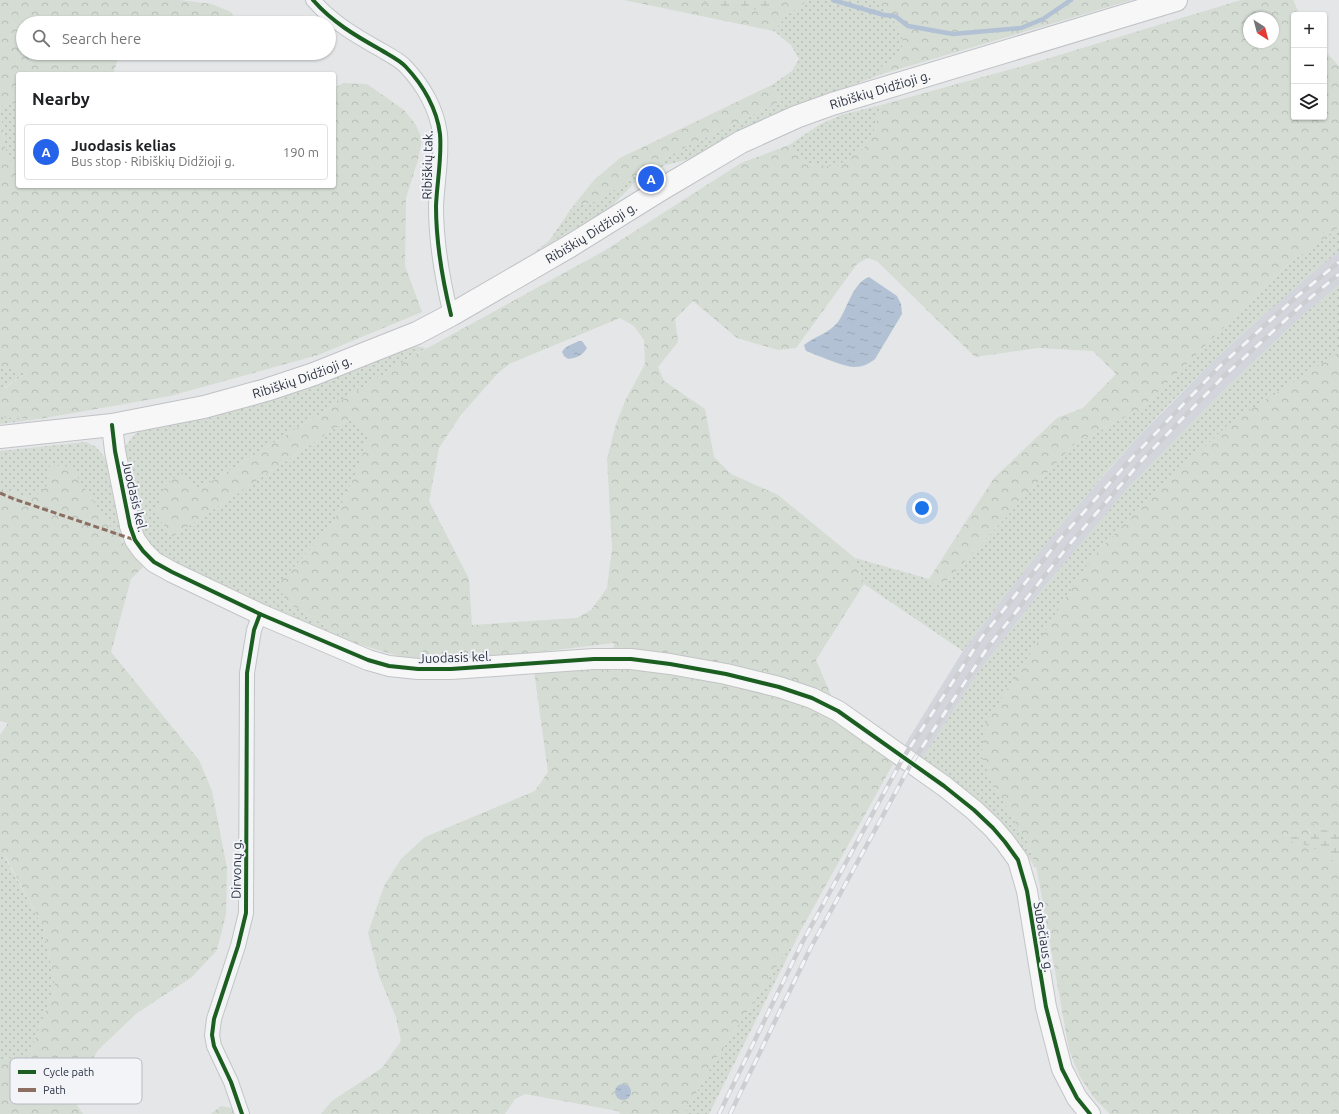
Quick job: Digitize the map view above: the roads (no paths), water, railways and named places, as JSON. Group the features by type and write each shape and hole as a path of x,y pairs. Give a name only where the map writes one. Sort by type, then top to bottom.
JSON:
{"main road":[{"name":"Ribiškių Didžioji g.","path":"0,438 112,425 204,407 266,390 314,374 417,333 451,315 570,246 660,190 742,142 796,117 832,104 1176,0"}],"street":[{"name":"Ribiškių tak.","path":"312,0 330,16"},
{"name":"Ribiškių tak.","path":"336,21 405,65 429,98 437,116 440,134 440,155 436,206 437,236 441,276 451,315"},
{"name":"Juodasis kel.","path":"112,425 115,451 130,526 135,540 154,562 260,614 362,658 390,666 418,669 451,669 594,659 631,659 726,674 779,687 812,698 838,711 903,758"},
{"name":"Dirvonų g.","path":"242,1114 231,1082 214,1046 212,1035 214,1019 238,946 246,913 247,673 254,630 260,614"},
{"name":"Subačiaus g.","path":"903,758 944,786 974,810 994,828 1018,860 1026,891 1046,1007 1062,1069 1077,1098 1090,1114"}],"water":[{"path":"869,277 897,296 901,304 902,314 875,359 865,365 854,367 837,363 806,351 804,345 826,332 838,322 859,284"},
{"path":"579,341 582,341 587,348 583,353 571,359 564,356 562,352 564,349"},
{"path":"620,1084 626,1084 631,1089 629,1098 626,1100 620,1100 615,1095 615,1089"}],"waterway":[{"path":"833,0 884,15 895,16 908,26 953,34 1021,28 1043,19 1071,0"}],"railway":[{"path":"719,1114 802,943 903,758 982,637 1060,539 1131,459 1219,367 1295,298 1339,262"},
{"path":"730,1114 810,949 911,764 988,647 1069,545 1144,458 1223,377 1304,303 1339,274"}],"place":[{"name":"Juodasis kelias","path":"651,179"}]}
